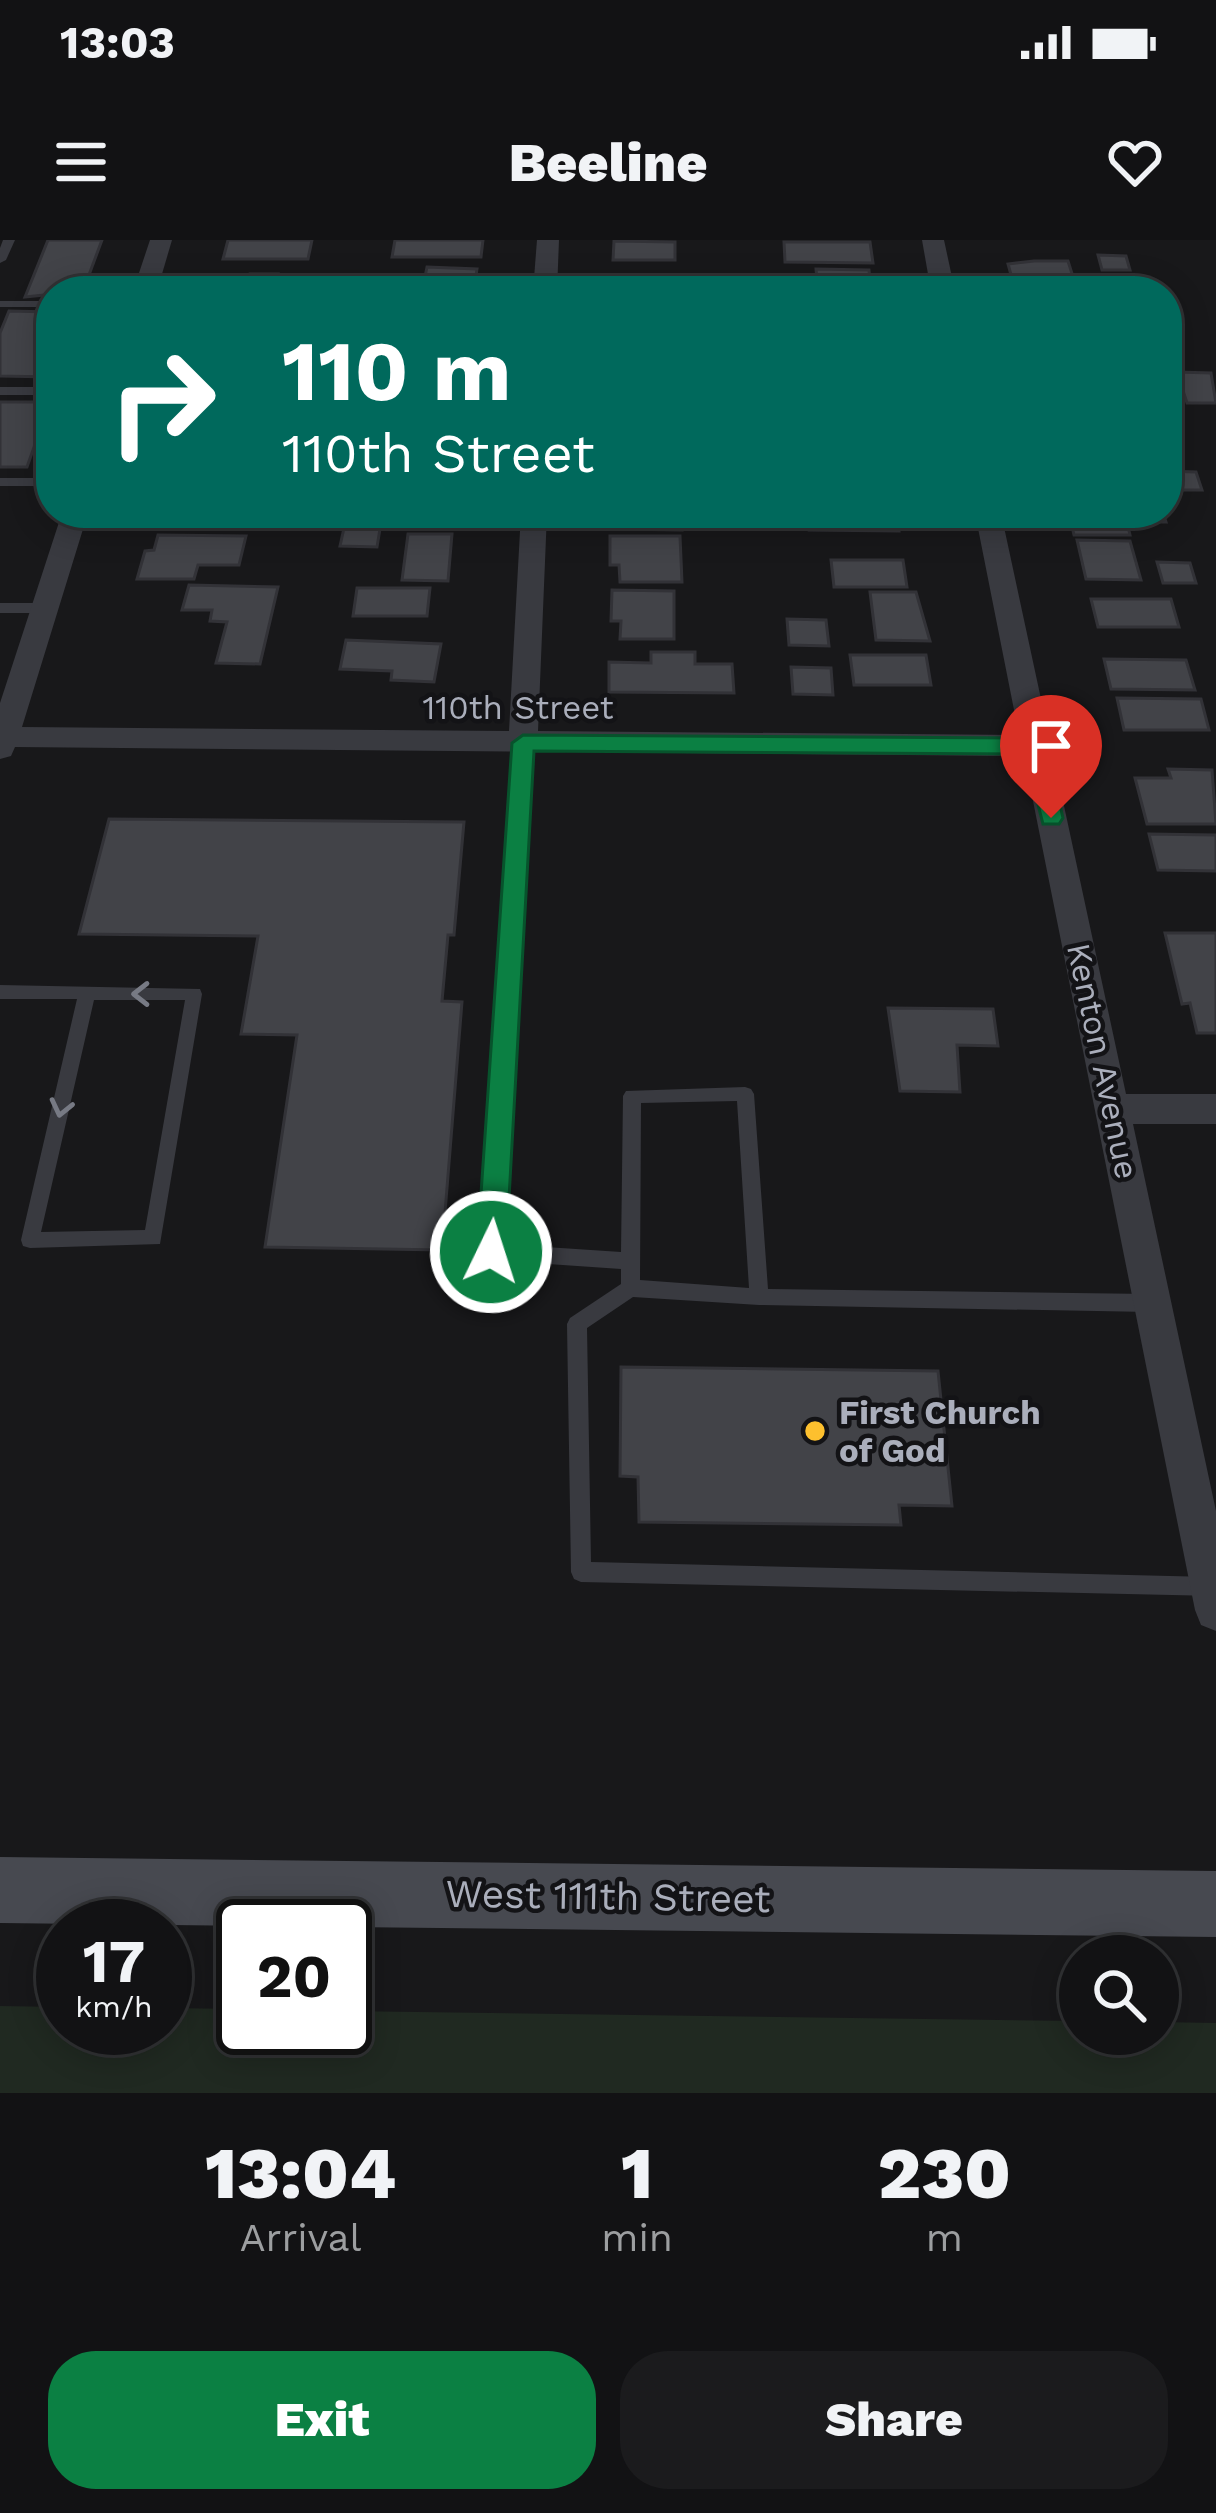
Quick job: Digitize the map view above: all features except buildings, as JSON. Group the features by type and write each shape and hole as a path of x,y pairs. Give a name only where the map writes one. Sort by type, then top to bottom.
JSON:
{"main road":[{"name":"West 111th Street","path":"0,1890 1216,1904"}],"street":[{"path":"150,276 161,240"},
{"path":"546,276 548,240"},
{"path":"933,240 940,276"},
{"path":"1,741 70,528"},
{"path":"523,743 533,528"},
{"name":"Kenton Avenue","path":"991,528 1214,1599"},
{"name":"110th Street","path":"1,741 1035,746"},
{"path":"1115,1108 1216,1109"}],"lane":[{"path":"0,260 8,240"},
{"path":"0,304 36,304"},
{"path":"0,391 36,391"},
{"path":"0,482 36,482"},
{"path":"0,608 45,608"},
{"path":"523,743 491,1252 630,1261"},
{"path":"0,992 194,994 153,1238 30,1240 87,994"},
{"path":"630,1288 632,1096 745,1094 759,1297"},
{"path":"1150,1303 759,1297 630,1288 577,1324 581,1572 1214,1599"}],"shaded area":[{"path":"0,2006 36,2007 36,2055 192,2055 192,2008 216,2009 216,2055 372,2055 372,2011 1059,2021 1059,2055 1179,2055 1179,2022 1216,2023 1216,2093 0,2093"}],"place":[{"name":"First Church of God","path":"815,1431"}],"route":[{"path":"491,1252 523,743 1035,746 1051,818"}]}
